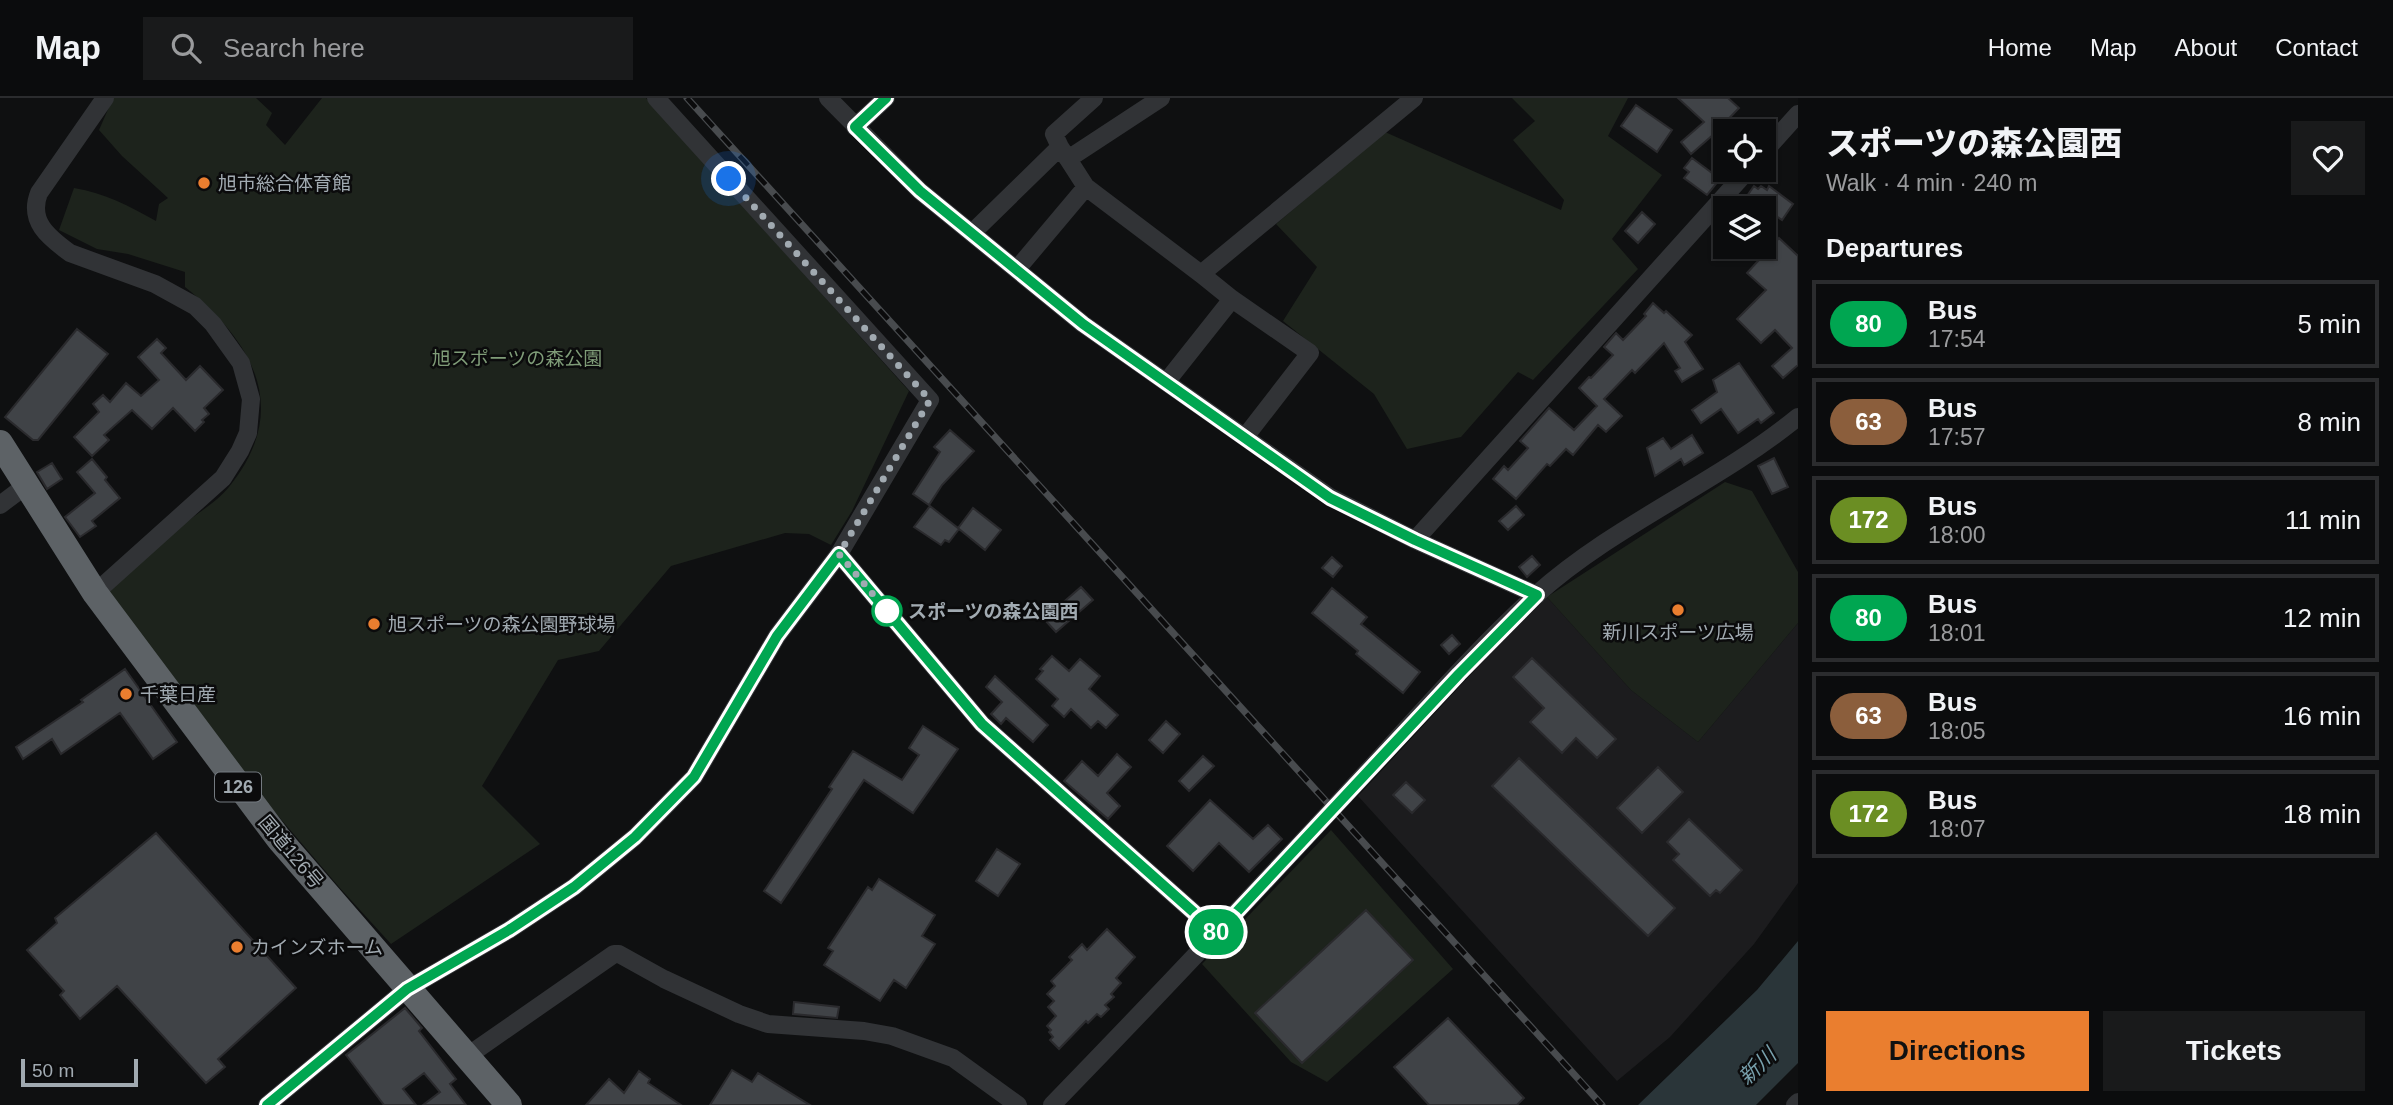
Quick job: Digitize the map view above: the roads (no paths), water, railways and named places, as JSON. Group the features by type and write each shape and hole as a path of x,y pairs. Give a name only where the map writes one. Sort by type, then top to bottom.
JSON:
{"highway":[{"name":"国道126号","path":"0,443 96,593 279,839 509,1105"}],"street":[{"path":"96,593 223,478 248,433 251,399 240,363 213,324 195,306 155,284 70,253 58,245 40,225 34,209 39,193 105,98"},
{"path":"267,1105 407,989 509,930 574,887 635,837 694,777 777,636 839,554 930,400 656,98"},
{"path":"828,98 920,191 1083,324 1330,498 1537,595"},
{"path":"855,127 886,98"},
{"path":"1094,98 1054,134 1086,187 1232,299 1310,353 1245,437"},
{"path":"972,233 1064,153 1161,98"},
{"path":"1201,274 1414,98"},
{"path":"1776,139 1798,114"},
{"path":"1415,540 1737,182"},
{"path":"1017,269 1086,187"},
{"path":"1167,381 1232,299"},
{"path":"1052,1105 1537,595 1617,535 1773,437 1798,417"},
{"path":"0,505 28,484"},
{"path":"839,554 982,724 1217,933"},
{"path":"466,1057 614,954 619,954 664,979 739,1014 768,1024 864,1031 892,1036 953,1058 1018,1105"}],"water":[{"name":"新川","path":"1798,941 1798,1063 1756,1105 1638,1105 1757,990"}],"railway":[{"path":"687,98 1602,1105"}],"place":[{"name":"旭市総合体育館","path":"204,183"},
{"name":"新川スポーツ広場","path":"1678,610"},
{"name":"スポーツの森公園西","path":"887,611"},
{"name":"旭スポーツの森公園野球場","path":"374,624"},
{"name":"千葉日産","path":"126,694"},
{"name":"カインズホーム","path":"237,947"}],"park label":[{"name":"旭スポーツの森公園","path":"517,358"}]}
